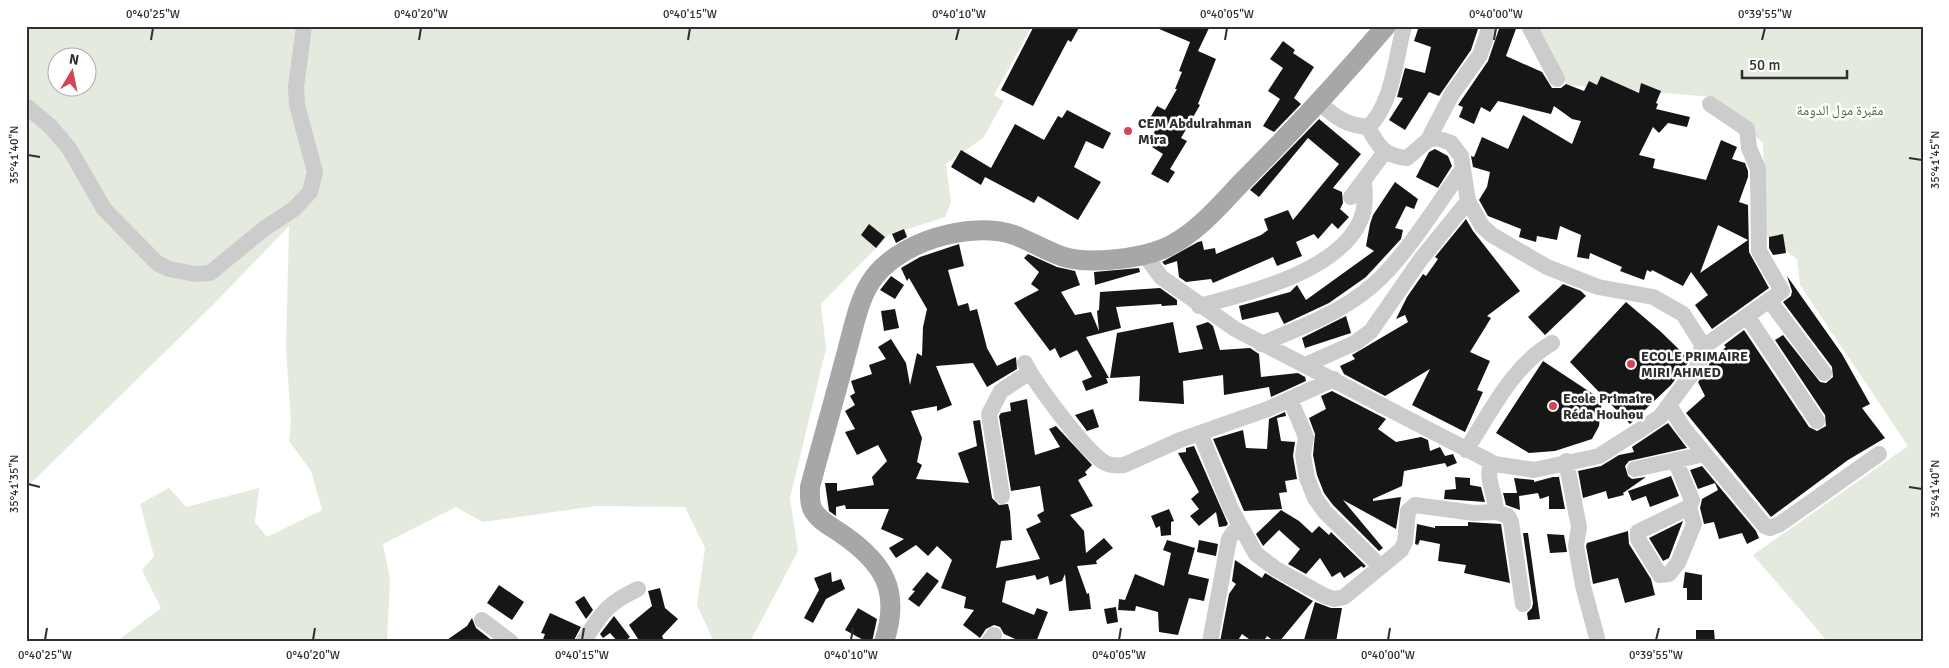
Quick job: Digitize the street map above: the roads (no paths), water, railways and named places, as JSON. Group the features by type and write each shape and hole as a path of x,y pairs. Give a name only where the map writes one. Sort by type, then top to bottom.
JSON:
{"main road":[{"path":"884,642 892,609 891,591 884,577 864,549 819,518 812,508 810,499 810,487 852,333 869,283 891,261 924,242 972,230 990,229 1012,234 1062,256 1083,260 1144,254 1165,248 1197,228 1320,103 1386,26"}],"street":[{"path":"26,106 50,126 69,148 104,209 158,263 169,270 195,274 210,273 265,228 294,208 310,192 315,172 297,105 296,87 304,26"},
{"path":"1320,103 1336,119 1350,125 1368,127 1378,118 1384,106 1404,26"},
{"path":"1368,127 1384,153 1395,157 1407,158 1415,153 1428,140 1452,94 1480,55 1490,26"},
{"path":"1529,26 1557,80"},
{"path":"1702,348 1782,290 1759,251 1759,179 1758,169 1750,148 1747,129 1710,104"},
{"path":"1144,254 1161,277 1199,306 1261,344 1334,379 1387,410 1490,462 1534,470 1566,461 1599,456 1660,416 1700,363 1702,344 1682,314 1653,298 1598,287 1547,267 1492,235 1482,226 1468,202 1461,156 1451,143 1437,138 1428,140"},
{"path":"1351,197 1384,153"},
{"path":"1261,344 1332,312 1372,285 1392,266 1462,170"},
{"path":"1199,306 1275,283 1314,265 1340,248 1353,235 1362,218 1366,200 1364,181"},
{"path":"1305,365 1355,343 1371,331 1421,259 1468,202"},
{"path":"1769,300 1824,373"},
{"path":"1746,316 1817,420"},
{"path":"1466,450 1518,369 1536,352 1552,343"},
{"path":"1002,496 989,414 1001,391 1027,368 1102,461 1109,464 1124,465 1200,433 1290,399 1334,379"},
{"path":"1290,399 1305,435 1306,441 1302,455 1315,498 1324,512 1382,567"},
{"path":"1669,405 1684,429 1760,524 1770,528 1780,524 1879,454"},
{"path":"1200,433 1212,464 1252,547 1263,560 1330,598 1344,597 1382,567 1404,546 1408,511 1412,506 1433,506 1474,513 1496,512 1508,516 1512,522 1523,604"},
{"path":"1635,469 1705,454"},
{"path":"1675,460 1692,500 1689,507"},
{"path":"1566,461 1579,527 1576,546 1583,586 1597,638"},
{"path":"1490,462 1487,474 1496,503 1496,512"},
{"path":"1210,642 1229,539 1234,532 1242,528"},
{"path":"584,642 602,613 616,600 638,589"},
{"path":"482,620 511,642"}],"place":[{"name":"CEM Abdulrahman Mira","path":"1128,131"},
{"name":"ECOLE PRIMAIRE MIRI AHMED","path":"1631,364"},
{"name":"Ecole Primaire Réda Houhou","path":"1553,406"}],"park label":[{"name":"مقبرة مول الدومة","path":"1840,110"}]}
